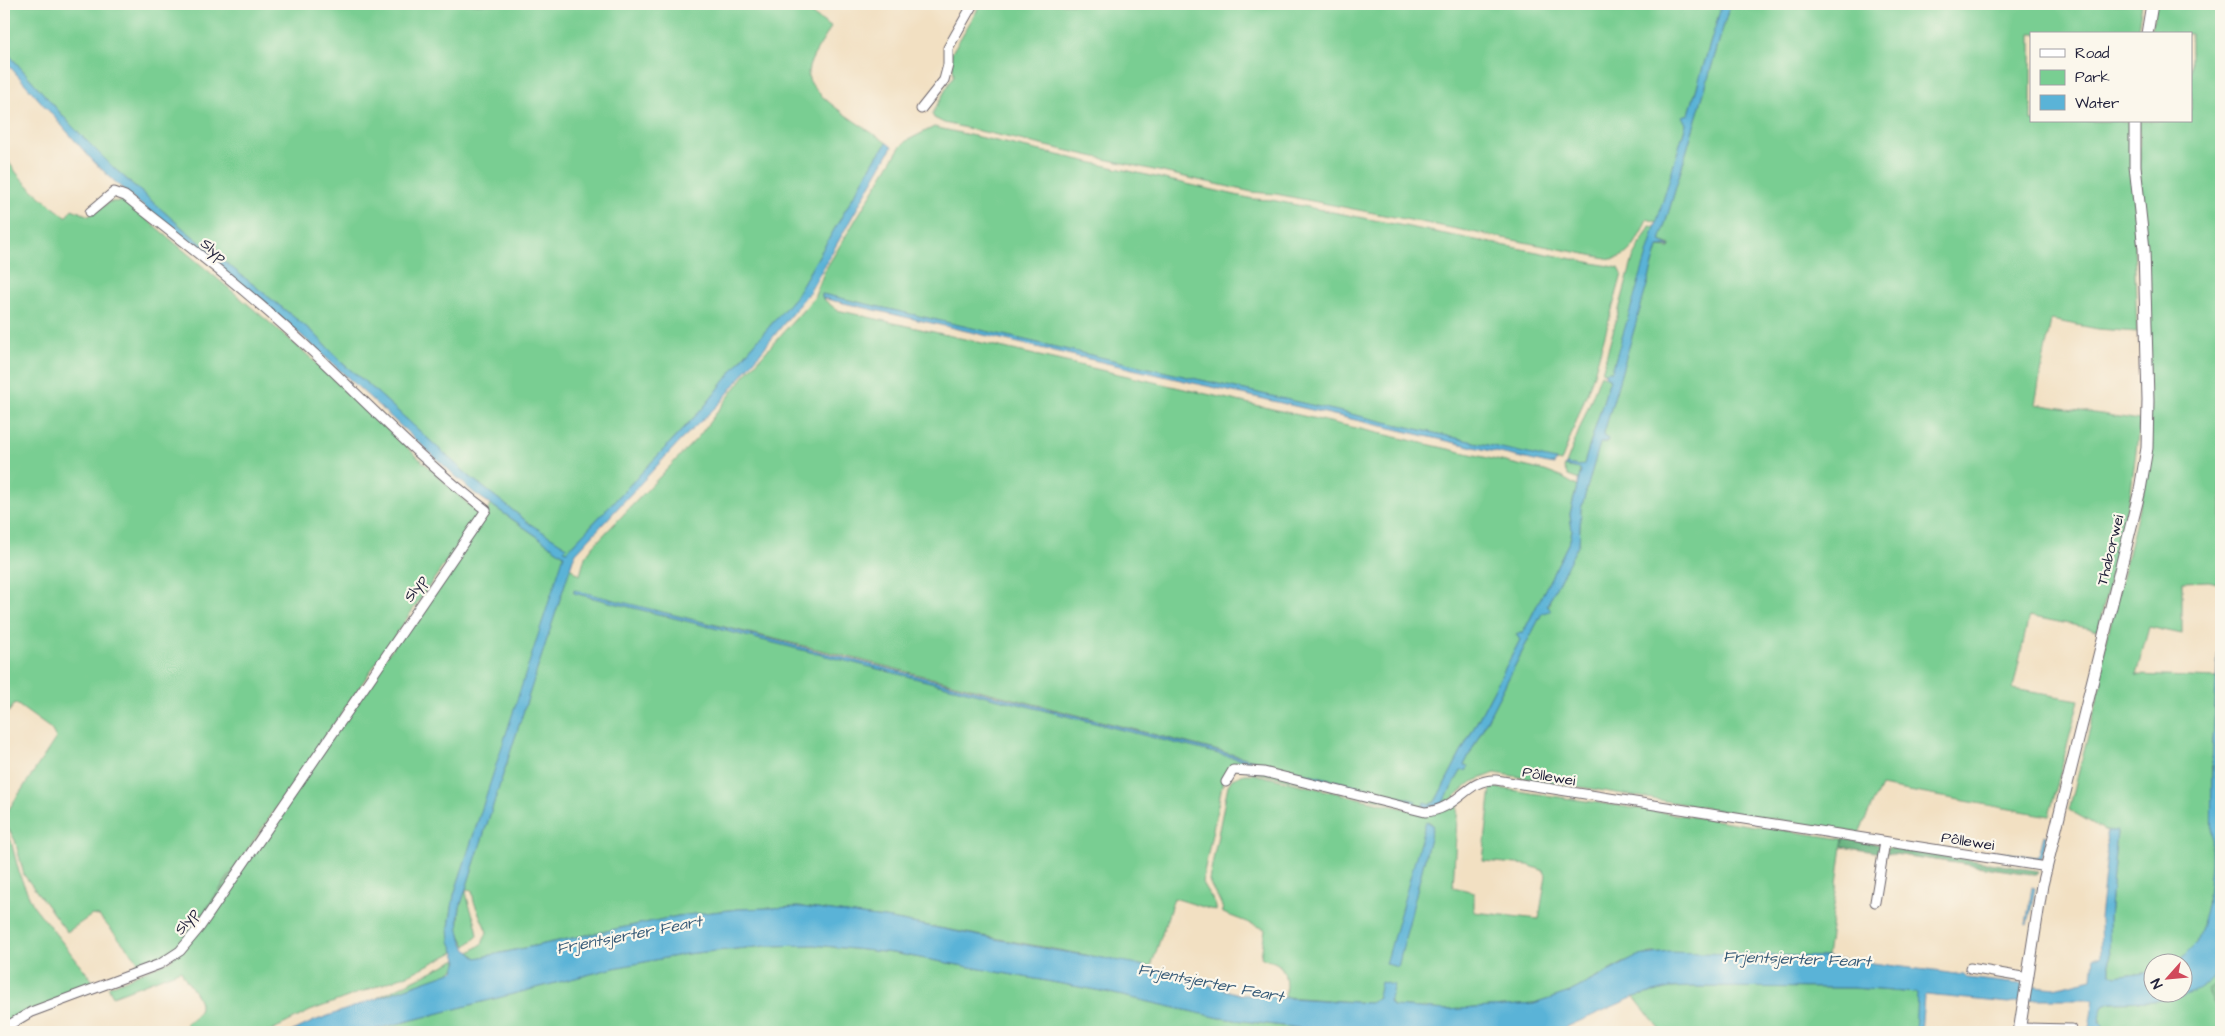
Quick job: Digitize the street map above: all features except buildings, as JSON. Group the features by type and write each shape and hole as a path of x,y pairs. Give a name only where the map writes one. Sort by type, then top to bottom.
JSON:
{"street":[{"path":"921,109 944,80 948,65 948,48 973,4"},
{"path":"2147,32 2152,4"},
{"name":"Thaborwei","path":"2019,1030 2026,1000 2046,867 2140,490 2147,448 2148,400 2145,274 2135,166 2136,122"},
{"name":"Slyp","path":"4,1028 31,1012 160,964 180,952 200,927 486,510 415,450 302,342 193,250 125,196 114,192 90,212"},
{"name":"Pôllewei","path":"1226,782 1233,770 1264,772 1425,812 1437,811 1447,807 1482,781 1496,780 2046,867"},
{"path":"1875,902 1885,842"},
{"path":"1970,968 2028,982"},
{"path":"2019,1030 2071,1029"}],"green space":[{"path":"4,4 797,4 831,27 809,66 810,81 827,101 887,143 877,156 795,297 749,350 704,407 567,551 564,550 566,547 530,524 469,476 342,363 315,334 186,231 116,170 71,125 4,49"},
{"path":"981,4 1722,4 1689,114 1683,116 1686,124 1657,222 1647,219 1638,239 1630,250 1618,258 1611,259 1276,194 1252,192 944,123 934,118 932,114 954,75 951,54"},
{"path":"1730,4 2142,4 2137,32 2030,32 2030,122 2128,122 2136,217 2134,242 2137,332 2098,329 2051,320 2035,404 2140,420 2131,490 2098,630 2029,616 2013,689 2079,700 2049,816 1881,786 1859,833 1495,773 1472,782 1445,805 1442,804 1461,771 1464,770 1464,765 1542,613 1548,608 1551,595 1579,543 1581,509 1600,443 1607,442 1608,439 1603,436 1658,247 1669,248 1671,245 1660,241"},
{"path":"2156,4 2221,6 2221,584 2209,581 2182,582 2182,634 2149,627 2136,675 2217,678 2212,766 2213,835 2210,890 2206,915 2199,936 2188,954 2142,954 2142,972 2115,976 2110,973 2109,918 2117,832 2106,831 2069,810 2101,685 2101,663 2146,480 2139,122 2192,122 2192,32 2151,32"},
{"path":"934,127 1253,199 1271,200 1619,268 1622,274 1594,374 1561,462 822,294 822,298 837,310 1545,471 1577,486 1570,514 1572,530 1570,540 1523,633 1516,634 1520,640 1435,802 1423,806 1426,810 1232,767 1224,776 1202,882 1214,901 1216,911 1174,898 1151,967 891,919 802,907 738,909 678,916 477,958 470,952 482,944 487,932 474,902 472,890 466,889 478,936 466,946 458,931 460,907 570,568 580,575 585,557 593,546 699,436 745,375 814,298 825,270 900,147 906,141","holes":["574,591 829,652 1416,801 1415,803 574,593"]},
{"path":"4,154 24,181 66,217 72,209 89,216 109,202 125,201 301,349 479,514 178,950 169,956 120,976 138,962 135,957 99,916 92,915 67,932 24,875 15,840 4,822 4,810 7,812 56,738 51,729 15,703 4,719"},
{"path":"1650,226 1656,227 1612,371 1602,372 1633,258"},
{"path":"1601,374 1610,379 1584,464 1579,466 1566,464"},
{"path":"1565,466 1580,469 1579,480 1568,476 1564,468"},
{"path":"490,504 564,555 564,559 454,895 449,927 454,952 410,974 310,1011 268,1032 189,1032 186,1023 195,1016 200,1004 181,970 113,996 108,987 171,960 486,516"},
{"path":"1244,774 1254,774 1428,814 1458,801 1453,887 1474,892 1474,912 1539,919 1546,875 1544,871 1528,865 1483,861 1491,787 1843,839 1827,957 1651,953 1623,963 1570,992 1534,1004 1447,1010 1392,1006 1382,982 1378,997 1370,1003 1285,997 1286,988 1283,970 1276,963 1261,957 1265,929 1223,913 1221,904 1209,880 1228,785 1232,779","holes":["1428,821 1433,825 1398,966 1387,964"]},
{"path":"4,828 11,841 20,876 33,905 96,985 4,1023"},
{"path":"1843,839 1883,845 1882,853 1842,847"},
{"path":"1888,847 2039,871 2037,874 2031,874 1887,853"},
{"path":"814,945 893,953 1101,991 1220,1018 1329,1032 366,1032 613,968 686,954 766,946"},
{"path":"457,959 457,966 449,973 377,998"},
{"path":"2221,968 2221,997 2215,984 2208,990 2219,1012 2221,1032 2107,1032 2102,1026 2101,1016 2104,1005 2111,1002 2142,1001 2142,1004 2192,1004 2192,991 2210,980"},
{"path":"2215,984 2221,997 2221,1019 2207,990"},
{"path":"1670,988 1853,988 1918,993 1915,1032 1662,1032 1634,997"}],"water":[{"path":"1722,4 1730,4 1660,241 1670,246 1658,247 1603,436 1608,439 1600,443 1581,509 1579,543 1547,605 1551,611 1542,613 1464,765 1468,766 1467,770 1461,771 1442,804 1428,808 1423,806 1424,802 1430,804 1435,802 1520,640 1516,634 1523,633 1570,540 1572,530 1570,514 1581,471 1580,469 1565,466 1566,464 1579,466 1584,464 1610,379 1605,375 1605,372 1612,371 1686,124 1682,116 1689,114"},
{"name":"Frjentsjerter Feart","path":"4,49 71,125 116,170 186,231 315,334 342,363 469,476 530,524 567,547 564,550 567,551 704,407 749,350 795,297 877,156 887,143 892,147 810,291 720,403 680,441 576,553 460,907 458,922 460,936 466,948 477,958 678,916 738,909 802,907 891,919 1053,950 1133,963 1239,994 1370,1003 1378,997 1381,982 1394,985 1389,1002 1392,1006 1447,1010 1534,1004 1570,992 1638,956 1669,952 1827,957 1964,975 1967,978 2054,988 2092,979 2094,957 2101,957 2100,919 2107,855 2106,831 2117,831 2109,918 2110,973 2115,976 2142,972 2142,1001 2111,1002 2104,1005 2099,1021 2107,1032 2088,1032 2094,999 2036,999 2009,1003 1926,995 1924,997 1921,1032 1915,1032 1917,993 1853,988 1691,987 1670,988 1634,997 1555,1032 1329,1032 1220,1018 1101,991 893,953 814,945 766,946 686,954 614,968 366,1032 291,1032 314,1021 454,971 458,961 450,941 449,927 454,895 564,555 473,492 300,334 128,194 93,161 4,60"},
{"path":"822,294 1556,460 1554,465 1548,464 822,298"},
{"path":"2221,581 2221,968 2210,981 2192,992 2192,954 2186,954 2196,944 2207,906 2211,864 2212,763"},
{"path":"574,590 1416,801 1415,803 574,593"},
{"path":"1426,821 1433,825 1398,967 1386,964"},
{"path":"2044,835 2047,836 2042,858 2039,860 1990,853 1991,850 2036,857 2039,855"},
{"path":"2032,887 2035,888 2028,925 2026,924"}]}
